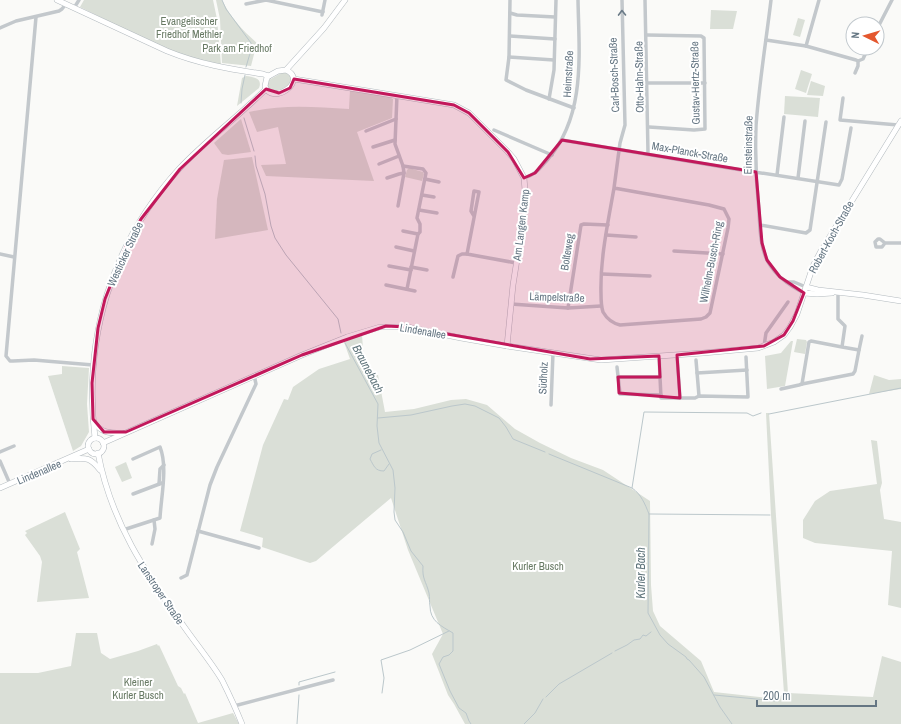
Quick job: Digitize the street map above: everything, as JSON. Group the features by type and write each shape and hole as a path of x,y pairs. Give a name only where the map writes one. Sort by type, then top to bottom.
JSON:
{"street":[{"path":"57,0 167,52 221,68 269,76"},
{"path":"74,8 79,0"},
{"path":"246,4 266,0 322,13 325,0"},
{"path":"286,70 292,74 294,79 290,88 279,93 271,93 266,89 265,83 269,76 278,71 286,70 324,28 345,0"},
{"path":"510,0 509,57 506,78 508,81 574,108"},
{"path":"549,99 553,80 556,0"},
{"name":"Heimstraße","path":"524,178 535,173 552,155 562,140 574,108 577,97 579,71 578,0"},
{"name":"Carl-Bosch-Straße","path":"620,149 625,125 622,0"},
{"name":"Otto-Hahn-Straße","path":"645,0 648,83 648,154"},
{"name":"Einsteinstraße","path":"771,0 758,110 756,172 762,243 767,260 777,274 792,287 804,293"},
{"path":"806,46 819,0"},
{"path":"884,16 892,0"},
{"path":"0,28 16,22 59,11 66,4"},
{"path":"510,13 517,15 555,17"},
{"path":"36,17 14,257 6,352 7,359 13,361 34,360 93,365"},
{"name":"Gustav-Hertz-Straße","path":"647,35 703,36 705,83 705,129 694,130 648,127"},
{"path":"510,36 554,38"},
{"path":"766,40 806,46 858,61 863,59 864,56"},
{"path":"509,57 554,60"},
{"path":"854,73 858,66 858,61"},
{"name":"Am Langen Kamp","path":"294,79 454,104 464,110 514,159 524,178 526,202 516,263 507,346"},
{"path":"648,83 705,83"},
{"name":"Westicker Straße","path":"95,438 92,403 93,365 98,328 105,299 118,263 141,219 161,191 180,169 266,89"},
{"path":"397,95 394,144 403,166 404,173 398,206"},
{"path":"843,98 840,120 900,123"},
{"path":"777,175 784,117"},
{"path":"366,131 396,119"},
{"path":"798,178 805,121"},
{"path":"760,225 806,233 810,230 826,122"},
{"name":"Robert-Koch-Straße","path":"764,346 779,338 788,330 796,314 813,266 832,232 900,123"},
{"name":"Max-Planck-Straße","path":"562,140 839,185 842,179 851,128"},
{"path":"494,130 552,155"},
{"path":"373,147 395,140"},
{"path":"601,306 602,274 606,235 620,149"},
{"path":"379,164 399,156"},
{"path":"403,166 425,170 426,173 418,218 421,227 414,251 407,289"},
{"path":"387,178 404,173"},
{"path":"425,179 439,182"},
{"name":"Wilhelm-Busch-Ring","path":"601,306 610,321 620,325 703,318 710,313 729,219 724,209 709,204 614,188"},
{"path":"467,254 479,192 474,191 471,211 474,216"},
{"path":"422,194 434,197"},
{"path":"419,210 437,213"},
{"name":"Bolteweg","path":"568,308 581,225 608,225"},
{"path":"403,231 418,234"},
{"path":"606,235 636,237"},
{"path":"885,243 901,243"},
{"path":"396,247 414,251"},
{"path":"674,251 723,254"},
{"path":"0,254 14,257"},
{"path":"453,277 458,256 462,254 516,263"},
{"path":"389,266 427,270"},
{"path":"602,274 650,276"},
{"path":"787,282 794,282 806,286 838,292 901,301"},
{"path":"386,285 415,291"},
{"path":"804,293 817,294 838,292"},
{"path":"838,292 838,319 845,326 842,347"},
{"path":"764,346 764,336 788,302"},
{"name":"Lämpelstraße","path":"511,304 568,308 601,306"},
{"name":"Lindenallee","path":"103,443 254,375 338,340 380,327 407,327 507,346 601,360 677,355 764,346"},
{"path":"781,389 853,374 855,372 862,336"},
{"path":"802,384 809,342 811,341 859,350"},
{"name":"Südholz","path":"551,405 554,353"},
{"path":"677,355 680,398"},
{"path":"659,356 661,398 695,398 699,396 748,397 746,357"},
{"path":"696,360 699,396"},
{"path":"617,367 620,394 661,395"},
{"path":"697,373 747,370"},
{"path":"181,578 188,575 210,485 256,384 254,375"},
{"path":"618,377 660,377"},
{"path":"93,419 97,427 104,432 126,432"},
{"path":"95,438 100,439 103,443 103,448 98,453 92,453 89,449 89,442 95,438"},
{"path":"0,452 14,446"},
{"path":"123,530 160,518 160,483 164,465 160,447 133,459"},
{"name":"Lindenallee","path":"0,488 89,449"},
{"name":"Lanstroper Straße","path":"98,453 101,470 110,500 123,530 139,560 187,632 221,679 242,724"},
{"name":"Lindenallee","path":"68,459 88,459 96,464 101,470"},
{"name":"Lindenallee","path":"0,461 10,484"},
{"path":"133,494 160,483"},
{"path":"152,544 155,529 154,520"},
{"path":"198,531 258,548"},
{"path":"234,706 334,680"}],"highlighted area":[{"path":"294,79 454,105 469,113 508,152 524,178 535,173 562,140 756,172 762,243 767,260 780,277 804,293 793,321 784,335 764,346 677,355 680,398 619,393 618,377 660,377 659,356 590,359 407,327 386,326 302,355 126,432 104,432 93,419 92,383 98,328 105,299 127,244 141,219 180,169 266,89 279,93 290,88"}],"green space":[{"name":"Evangelischer Friedhof Methler","path":"84,0 213,0 217,19 221,65 184,55 131,33 80,7"},
{"name":"Park am Friedhof","path":"216,0 222,0 237,23 257,43 251,66 222,63 220,19"},
{"path":"711,10 737,11 733,29 710,29"},
{"path":"798,18 805,20 800,37 793,35"},
{"path":"801,70 812,74 806,93 795,89"},
{"path":"283,72 288,73 292,78 288,87 272,92 267,86 269,80"},
{"path":"246,76 257,79 260,82 260,85 259,88 237,106 242,78"},
{"path":"811,81 825,86 823,96 807,95"},
{"path":"350,90 387,96 393,99 392,118 357,132 374,181 266,176 261,165 286,164 278,127 257,132 249,112 262,109 287,107 349,109"},
{"path":"785,96 820,98 818,117 784,114"},
{"path":"241,119 251,152 228,155 222,154 214,143"},
{"path":"252,157 268,230 215,239 217,199 224,160"},
{"path":"409,168 423,172 424,174 422,181 405,177"},
{"name":"Kurler Busch","path":"362,335 364,362 368,376 378,375 385,412 414,409 451,400 466,399 487,405 515,429 571,458 603,470 650,501 651,585 653,611 660,626 701,661 714,692 777,699 784,693 771,515 766,413 769,413 788,693 873,697 882,656 901,662 901,724 465,724 448,695 432,654 443,634 408,550 391,498 316,561 310,563 262,547 263,538 240,531 263,445 284,399 288,400 293,387 319,369 350,359 344,342"},
{"path":"797,339 806,340 805,354 794,352"},
{"path":"791,341 793,341 785,386 767,389 765,356 781,353"},
{"path":"62,366 89,368 87,404 89,432 81,446 73,451 48,376 62,374"},
{"path":"874,375 889,380 901,379 901,389 869,394"},
{"path":"871,440 877,441 882,483 880,490 884,519 901,522 901,608 888,605 892,551 815,543 803,538 803,520 815,501 830,491 877,484"},
{"path":"126,462 132,478 122,482 115,467"},
{"path":"65,512 80,549 77,552 89,598 37,602 42,562 40,556 25,535 27,533 25,531"},
{"name":"Kleiner Kurler Busch","path":"76,633 97,633 101,653 110,659 157,644 158,646 159,645 178,686 184,694 185,693 198,723 233,713 239,724 0,724 0,673 38,673 71,666"}],"waterway":[{"name":"Braunebach","path":"222,0 226,9 251,43 251,50 246,67"},
{"name":"Braunebach","path":"241,103 245,75"},
{"name":"Braunebach","path":"244,118 254,151"},
{"name":"Braunebach","path":"255,156 256,166 265,194 271,226 275,238 286,255 338,319 341,333"},
{"name":"Braunebach","path":"345,343 378,404 377,426 379,443 393,470 395,488 395,520 403,532 411,551 423,566 424,580 429,593 430,611 432,616 444,628 453,633 453,651 449,655 443,657 439,664 459,708 466,713 471,724"},
{"path":"769,414 901,388"},
{"name":"Kurler Bach","path":"378,418 411,415 465,404 475,406 499,418 513,439 545,452"},
{"path":"632,488 644,412 747,413 753,416 761,413"},
{"path":"381,450 372,454 370,459 375,468 384,471 389,464"},
{"name":"Kurler Bach","path":"549,454 632,488 640,496 649,514 648,613 660,635 668,644 686,657 704,677 720,707 732,724"},
{"path":"649,514 770,515"},
{"path":"382,693 384,678 381,660 410,650 449,631"},
{"path":"615,651 634,640 640,639 643,635 646,636 651,632"},
{"path":"546,697 559,684 612,653"},
{"path":"299,685 299,682 335,672"},
{"path":"297,724 299,695"},
{"path":"714,695 777,701"},
{"path":"524,724 535,713 543,699"}]}
